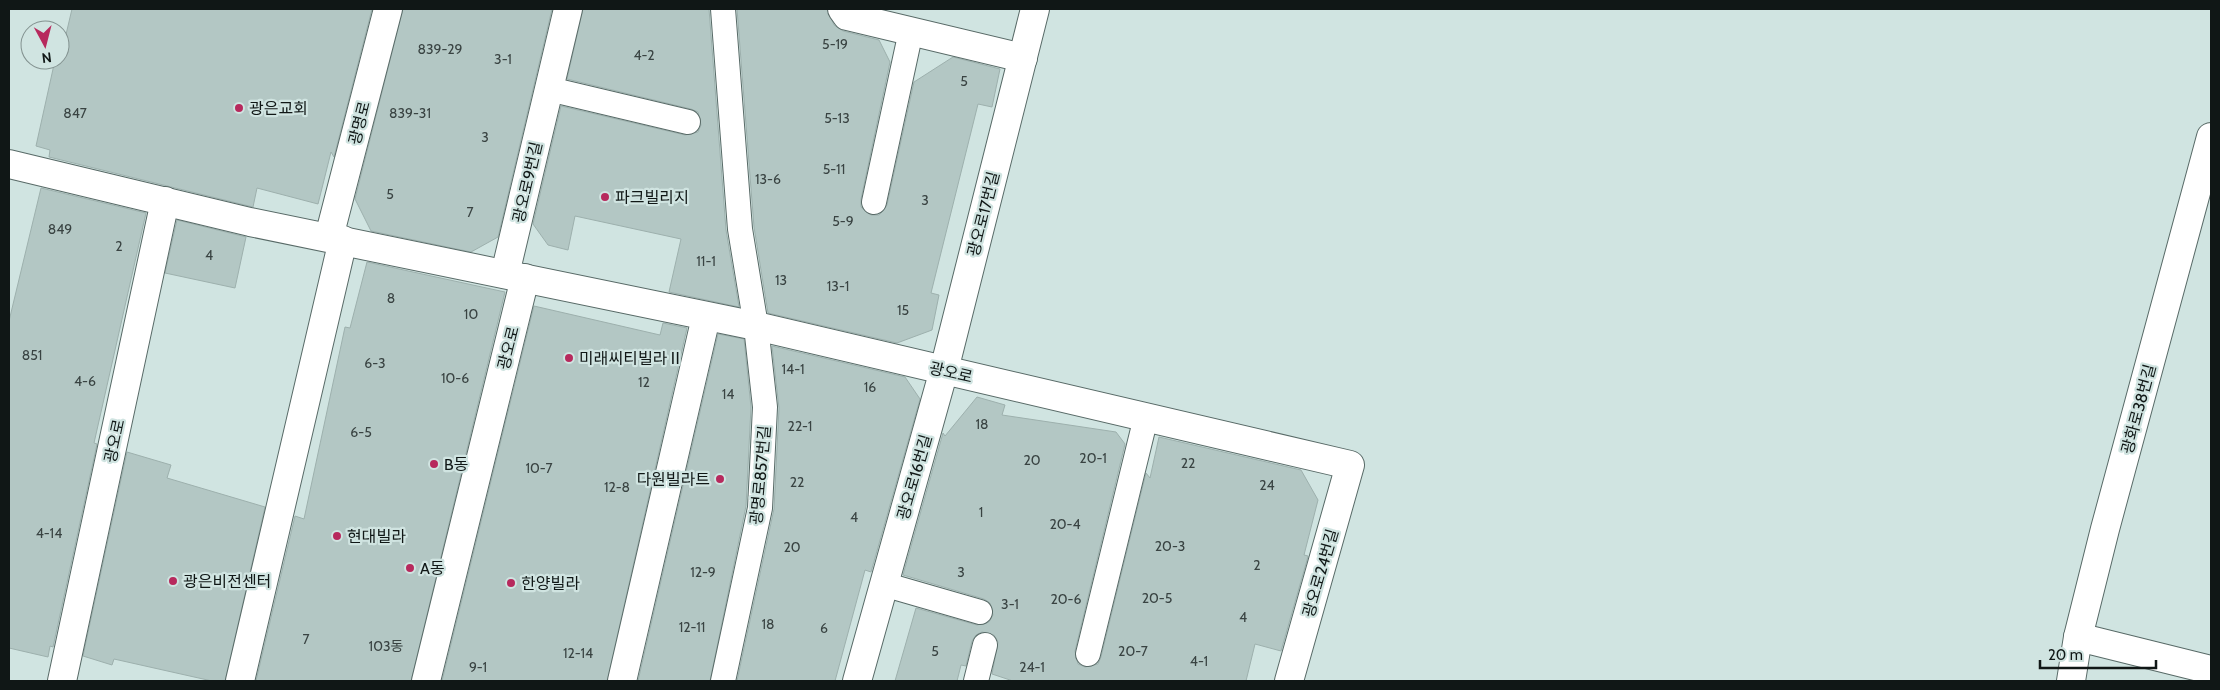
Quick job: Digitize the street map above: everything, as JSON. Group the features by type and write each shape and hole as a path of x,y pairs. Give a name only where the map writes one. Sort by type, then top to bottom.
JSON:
{"street":[{"name":"광명로","path":"336,239 388,9"},
{"name":"광오로9번길","path":"515,276 549,89 568,9"},
{"path":"842,9 847,16 1023,58"},
{"name":"광오로17번길","path":"944,370 1035,9"},
{"name":"광화로38번길","path":"2071,681 2078,637 2211,138"},
{"name":"광오로","path":"9,164 165,202 756,326 1350,464"},
{"name":"광오로","path":"62,681 165,202"},
{"path":"240,681 336,239"},
{"name":"광오로","path":"426,681 515,276"},
{"path":"622,681 706,317"},
{"name":"광오로16번길","path":"857,681 944,370"},
{"name":"광오로24번길","path":"1289,681 1350,464"},
{"path":"2078,637 2211,670"}],"lane":[{"path":"722,9 740,229 756,326"},
{"path":"874,202 911,31"},
{"path":"549,89 688,122"},
{"name":"광명로857번길","path":"724,681 760,508 765,407 756,326"},
{"path":"1088,654 1146,417"},
{"path":"883,584 980,612"},
{"path":"976,681 985,645"}],"building":[{"name":"광은교회","path":"72,9 372,9 334,157 331,152 318,204 257,188 253,207 49,157 50,150 36,146 53,70 70,70 69,20"},
{"path":"403,9 552,9 498,237 471,252 371,231 355,199"},
{"path":"583,9 709,9 726,230 739,307 669,292 681,239 575,216 568,250 548,245 533,224 561,106 685,135 698,132 701,125 698,112 691,109 567,79"},
{"path":"737,9 827,9 834,25 843,31 879,40 890,62 861,199 861,207 871,215 879,215 887,205 914,82 953,57 1000,69 992,107 978,104 931,293 939,295 932,330 897,343 768,313 754,227"},
{"path":"41,188 146,213 94,443 97,444 53,647 50,646 48,657 9,648 9,321"},
{"path":"177,220 246,237 235,288 165,273"},
{"path":"367,262 505,292 411,681 256,681 295,516 304,519 345,327 350,328"},
{"path":"534,306 660,335 663,323 687,328 607,681 442,681"},
{"path":"718,334 744,339 751,407 746,506 710,681 638,681"},
{"path":"772,346 905,377 920,399 871,572 865,570 835,681 737,681 774,509 779,408"},
{"path":"977,397 1005,405 1002,415 1116,432 1125,444 1075,651 1078,664 1085,667 1098,664 1101,657 1146,473 1150,478 1159,437 1301,470 1318,500 1304,555 1308,556 1281,651 1255,644 1246,681 1013,681 992,674 998,642 994,635 982,632 976,635 972,641 966,666 961,665 957,681 895,681 916,608 977,625 989,622 993,615 990,603 984,599 903,575 943,433 945,436"},
{"name":"광은비전센터","path":"127,452 171,465 167,478 265,507 225,681 212,681 114,659 112,665 83,656"}],"place":[{"name":"광은교회","path":"239,108"},
{"name":"파크빌리지","path":"605,197"},
{"name":"미래씨티빌라Ⅱ","path":"569,358"},
{"name":"B동","path":"434,464"},
{"name":"다원빌라트","path":"720,479"},
{"name":"현대빌라","path":"337,536"},
{"name":"A동","path":"410,568"},
{"name":"광은비전센터","path":"173,581"},
{"name":"한양빌라","path":"511,583"}]}
